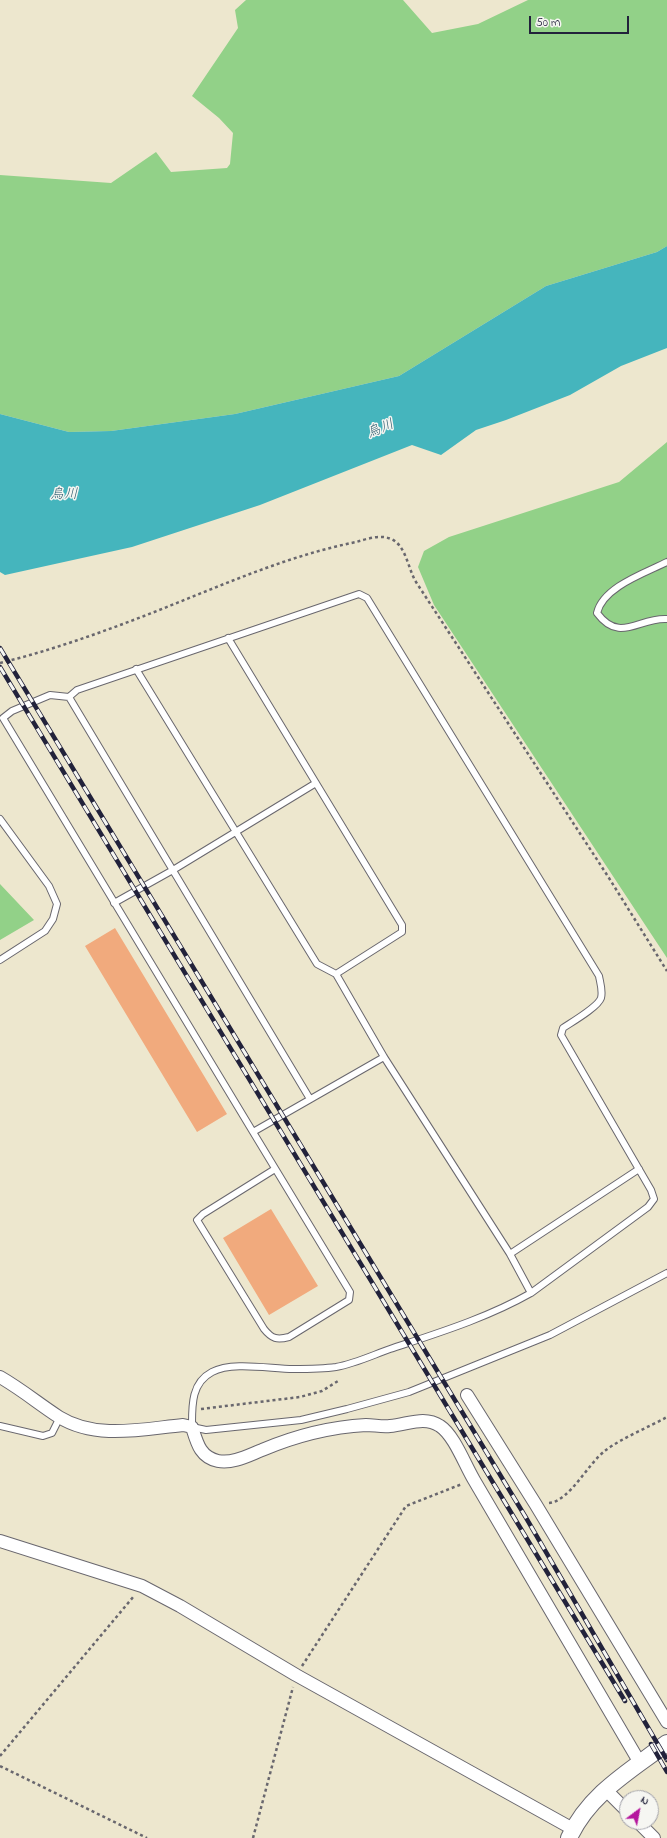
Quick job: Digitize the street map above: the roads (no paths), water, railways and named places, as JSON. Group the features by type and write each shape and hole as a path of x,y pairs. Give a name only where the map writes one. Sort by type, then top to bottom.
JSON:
{"main road":[{"path":"571,1833 605,1789 667,1743"}],"street":[{"path":"0,1377 60,1417 86,1428 108,1431 183,1425 192,1427 203,1454 219,1461 230,1461 243,1458 285,1440 327,1430 366,1425 390,1426 424,1420 440,1426 448,1433 640,1763"},
{"path":"467,1395 536,1504 667,1722"},
{"path":"0,1541 142,1586 180,1606 296,1675 571,1833"},
{"path":"605,1789 619,1803"},
{"path":"646,1830 654,1838"}],"lane":[{"path":"667,562 607,594 599,606 597,613 608,624 624,629 659,618 667,619"},
{"path":"275,1169 197,1220 264,1329 278,1340 289,1337 349,1300 350,1292 3,718 12,711 50,695 69,697 77,690 359,594 367,598 599,976 602,988 601,998 597,1004 563,1028 561,1035 639,1169 654,1199 648,1207 531,1293 513,1303 450,1330 337,1366 293,1369 255,1366 222,1368 205,1376 197,1385 193,1396 192,1427 206,1430 301,1420 409,1392 550,1335 667,1273"},
{"path":"228,638 402,925 402,932 398,935 336,974"},
{"path":"136,670 317,964 336,974 384,1057 510,1254 531,1293"},
{"path":"69,697 310,1098"},
{"path":"114,903 173,870 316,783"},
{"path":"0,819 49,886 57,904 54,919 45,931 0,960"},
{"path":"253,1132 384,1057"},
{"path":"510,1254 639,1169"},
{"path":"0,1426 43,1436 52,1433 60,1417"}],"water":[{"name":"烏川","path":"667,246 667,348 621,366 570,395 476,430 441,455 412,445 260,505 132,547 5,575 0,572 0,414 69,432 111,431 235,414 399,376 546,286 657,252"}],"railway":[{"path":"0,648 525,1516 667,1760"},
{"path":"0,667 625,1701"},
{"path":"651,1744 667,1772"}]}
